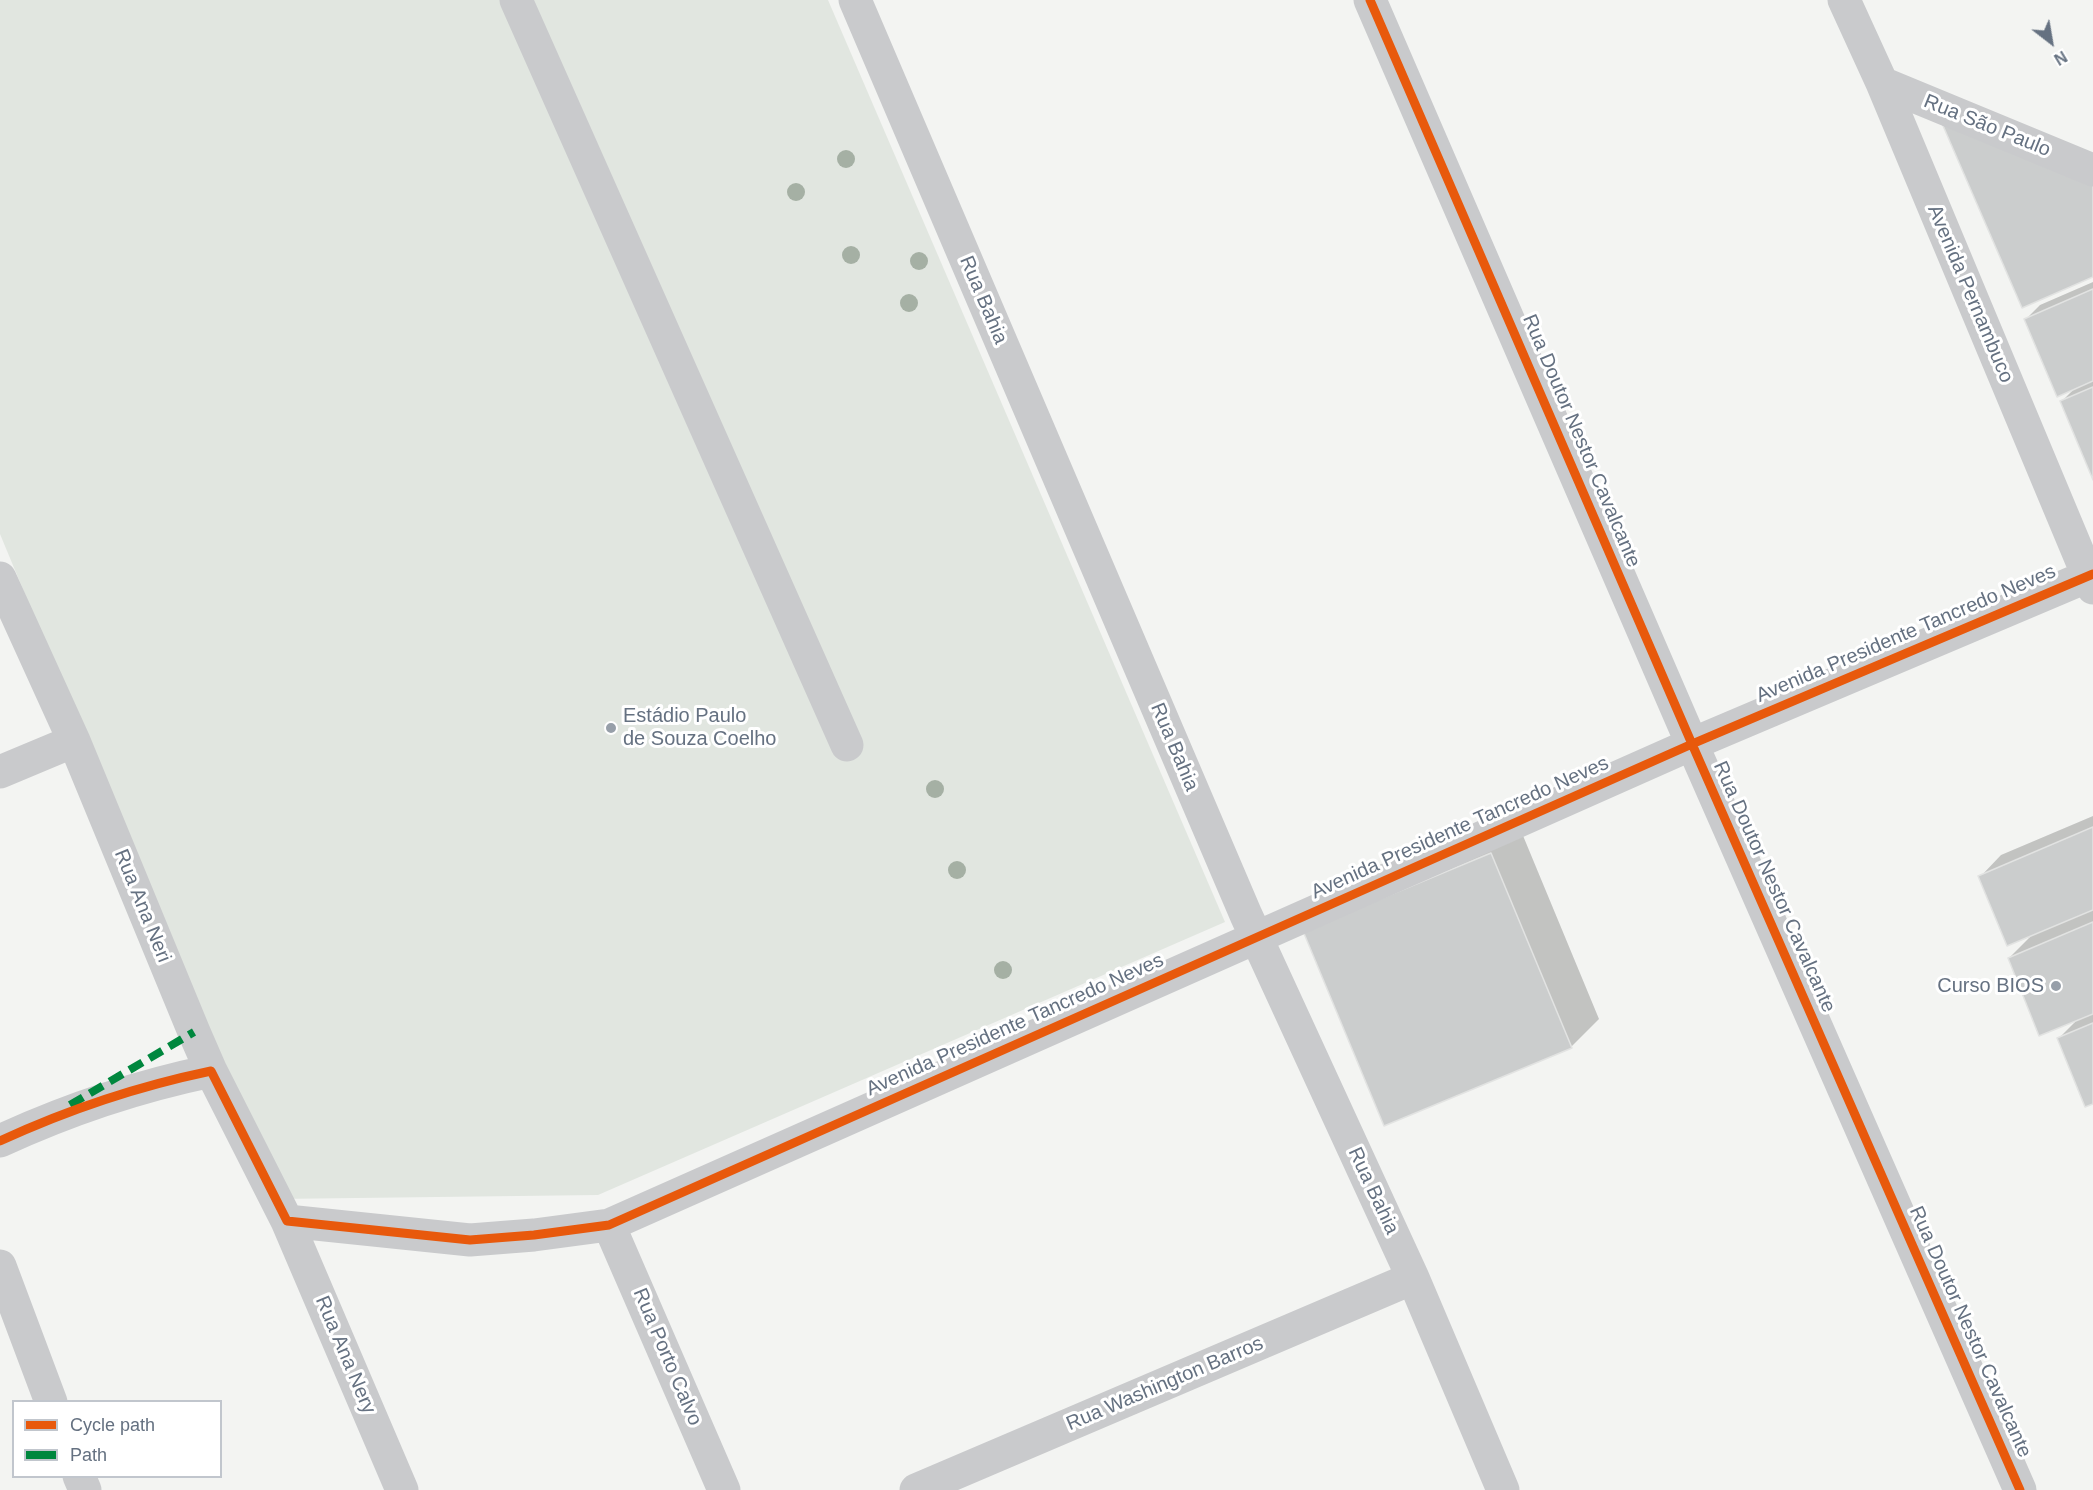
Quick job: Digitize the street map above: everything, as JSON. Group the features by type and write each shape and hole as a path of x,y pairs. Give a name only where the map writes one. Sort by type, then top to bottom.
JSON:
{"street":[{"path":"516,0 847,745"},
{"name":"Rua Bahia","path":"855,0 1256,938 1413,1278 1503,1490"},
{"name":"Rua Doutor Nestor Cavalcante","path":"1370,0 1692,744 2020,1490"},
{"name":"Avenida Pernambuco","path":"1844,0 1882,83 2091,579"},
{"name":"Rua São Paulo","path":"1882,83 2093,170"},
{"path":"0,578 74,741 0,772"},
{"name":"Avenida Presidente Tancredo Neves","path":"287,1221 470,1240 534,1235 609,1225 1692,744 2091,579"},
{"name":"Rua Ana Neri","path":"74,741 211,1071"},
{"path":"0,1141 39,1123 165,1080 211,1071 287,1221"},
{"name":"Rua Ana Nery","path":"287,1221 402,1490"},
{"name":"Rua Porto Calvo","path":"609,1225 724,1490"},
{"path":"0,1266 51,1400"},
{"name":"Rua Washington Barros","path":"916,1490 1413,1278"}],"shaded area":[{"name":"Estádio Paulo de Souza Coelho","path":"0,0 828,0 1225,922 598,1195 276,1199 0,534"}],"building":[{"path":"1941,121 2093,177 2093,277 2022,308"},
{"path":"2093,289 2093,381 2057,397 2024,319"},
{"path":"2093,387 2093,480 2060,401"},
{"path":"2093,827 2093,910 2007,946 1978,876"},
{"path":"1491,853 1572,1048 1384,1126 1303,931"},
{"name":"Curso BIOS","path":"2093,922 2093,1014 2039,1036 2008,958"},
{"path":"2093,1023 2093,1104 2085,1107 2057,1038"}],"marked path":[{"path":"70,1105 194,1032"}],"cycle path":[{"path":"1370,0 1692,744 2020,1490"},
{"path":"0,1141 104,1100 211,1071 287,1221 470,1240 534,1235 609,1225 1692,744 2093,574"}],"place":[{"name":"Estádio Paulo de Souza Coelho","path":"611,728"},
{"name":"Curso BIOS","path":"2056,986"}]}
